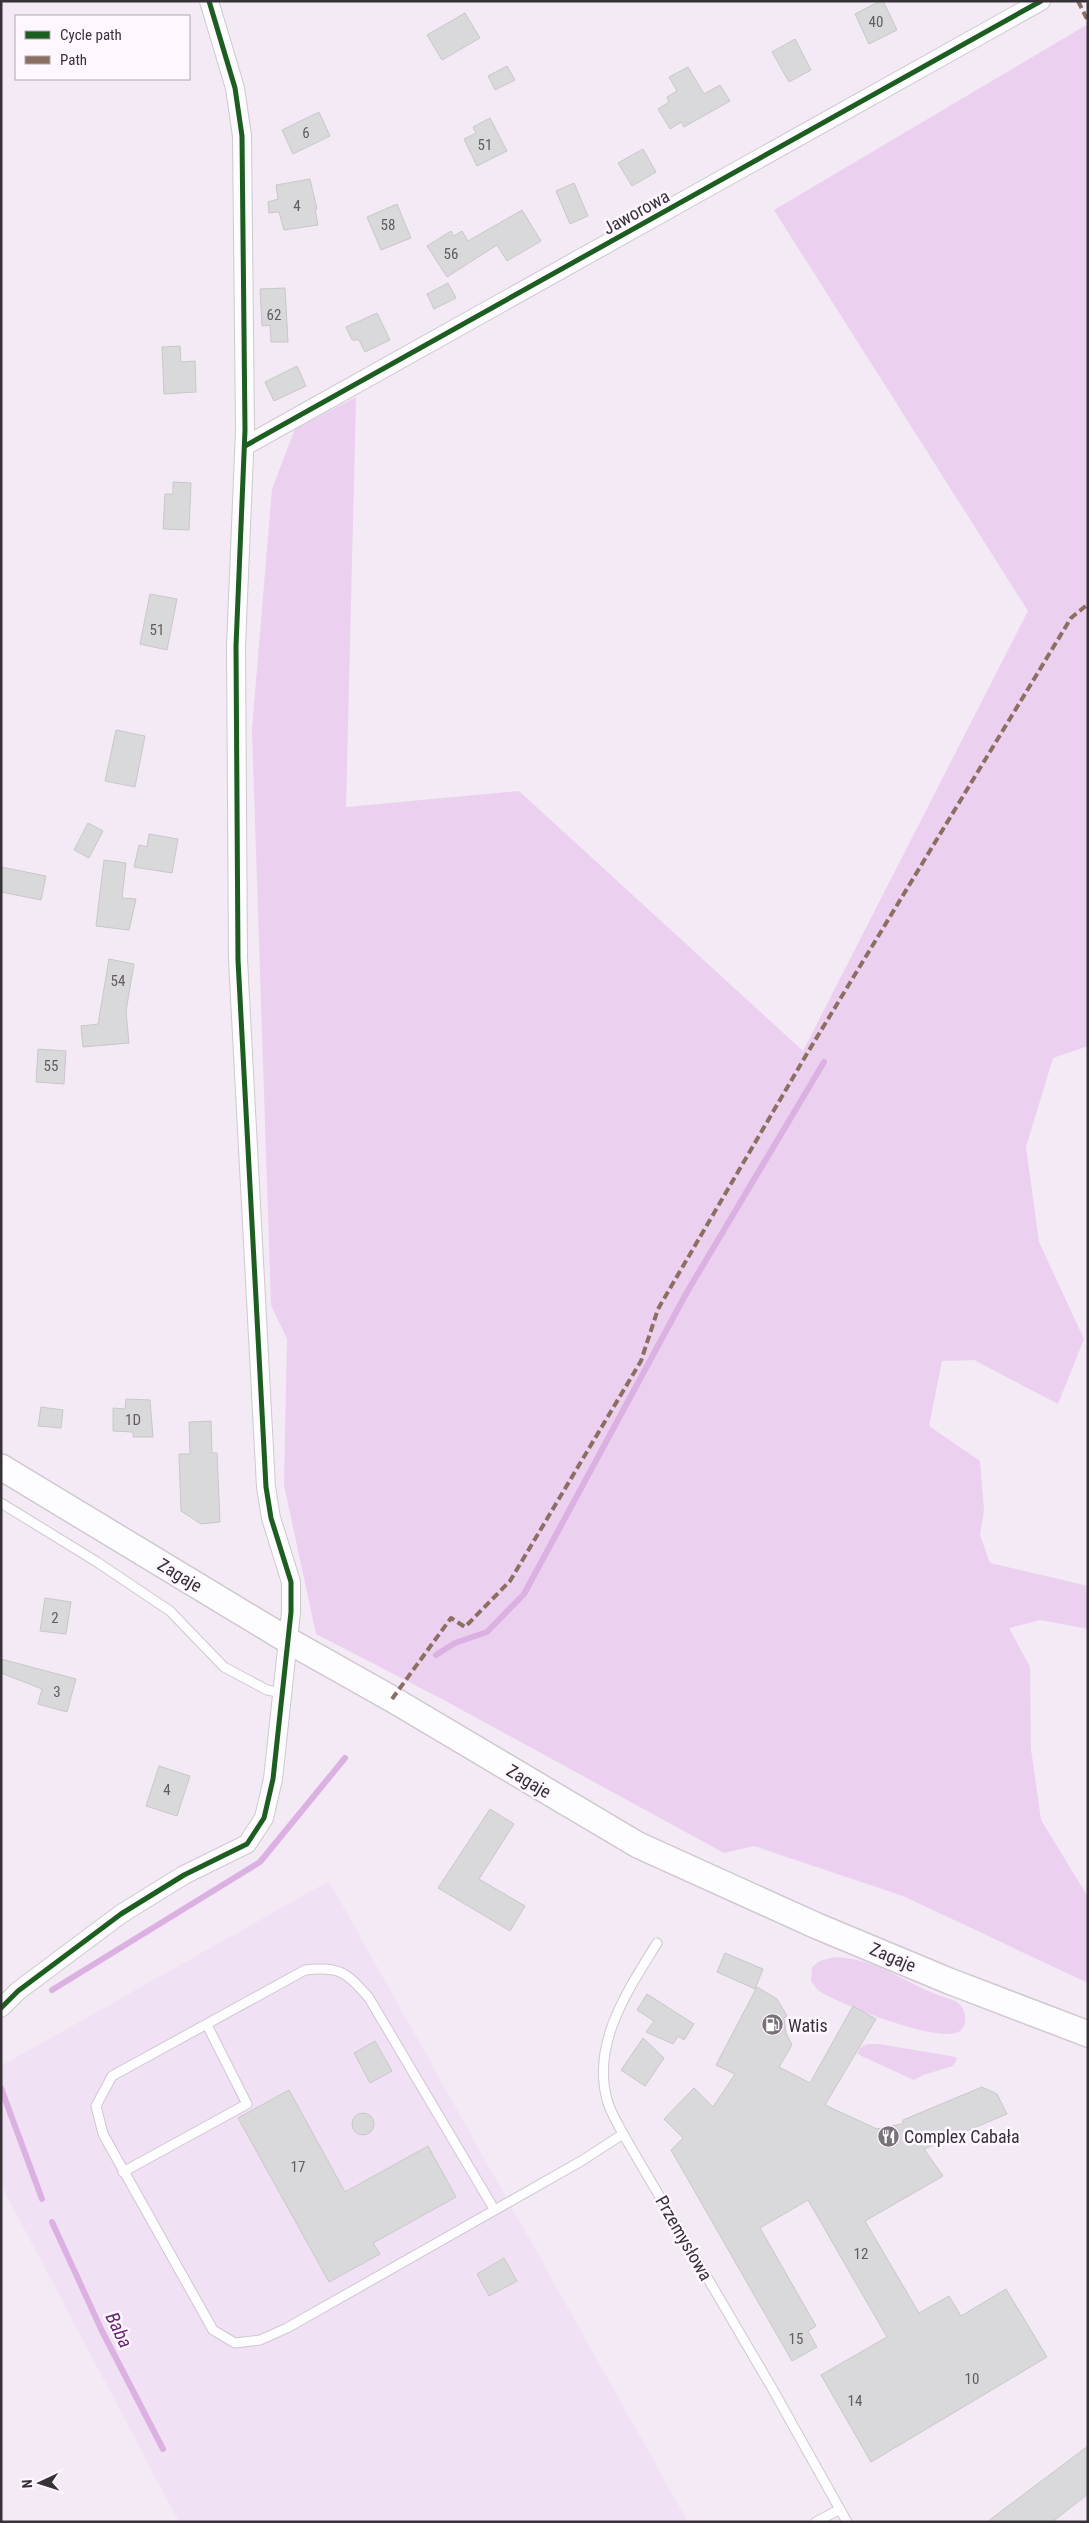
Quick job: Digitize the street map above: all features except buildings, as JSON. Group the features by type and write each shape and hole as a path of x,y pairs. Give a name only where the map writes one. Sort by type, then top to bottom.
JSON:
{"main road":[{"name":"Zagaje","path":"1,1467 289,1641 392,1699 638,1845 834,1933 949,1981 1088,2034"}],"street":[{"path":"1,2008 18,1991 121,1914 184,1875 247,1844 264,1818 273,1779 289,1641 291,1582 271,1518 266,1486 238,960 236,646 245,446 242,136 235,88 209,1"},
{"name":"Jaworowa","path":"245,446 1041,1"}],"lane":[{"path":"1,1503 97,1562 170,1611 224,1667 267,1690 283,1693"},
{"name":"Przemysłowa","path":"656,1943 623,1997 611,2031 604,2068 608,2103 623,2134 772,2388 847,2522"},
{"path":"494,2209 369,1998 349,1975 326,1967 305,1970 112,2076 96,2106 103,2134 213,2330 235,2343 260,2340 287,2328 583,2160 623,2134"},
{"path":"123,2172 247,2104 206,2025"},
{"path":"816,2522 840,2509"}],"shaded area":[{"path":"1088,24 1088,1046 1053,1058 1026,1147 1039,1242 1084,1339 1058,1404 974,1360 942,1361 929,1426 980,1461 984,1510 980,1535 990,1563 1088,1586 1088,1629 1040,1620 1009,1628 1030,1667 1031,1749 1041,1820 1088,1897 1088,1983 903,1896 754,1846 724,1853 442,1699 316,1634 284,1485 287,1339 271,1305 252,729 272,489 295,429 356,397 346,807 519,791 803,1051 1028,611 774,210"},
{"path":"329,1881 688,2522 179,2522 1,2185 1,2066"},
{"path":"834,1957 848,1958 873,1965 955,2001 964,2012 965,2024 961,2030 951,2034 935,2033 892,2022 832,1998 816,1988 811,1981 812,1967 820,1961"},
{"path":"868,2044 879,2044 956,2057 957,2059 953,2066 923,2075 914,2080 857,2054 860,2048"}],"waterway":[{"path":"436,1655 455,1643 487,1632 524,1594 687,1292 824,1062"},
{"path":"52,1990 260,1862 345,1758"},
{"name":"Baba","path":"1,2088 42,2199"},
{"name":"Baba","path":"52,2222 102,2331 163,2449"}],"marked path":[{"path":"1078,1 1088,21"},
{"path":"392,1699 451,1618 465,1627 510,1581 641,1361 658,1309 805,1057 1071,618 1088,604"}],"cycle path":[{"path":"1,2008 18,1991 121,1914 184,1875 247,1844 264,1818 273,1779 291,1612 291,1582 271,1518 266,1487 238,960 236,646 245,430 242,136 235,88 209,1"},
{"path":"245,446 1041,1"}],"place":[{"name":"Watis","path":"772,2025"},
{"name":"Complex Cabała","path":"888,2136"}]}
